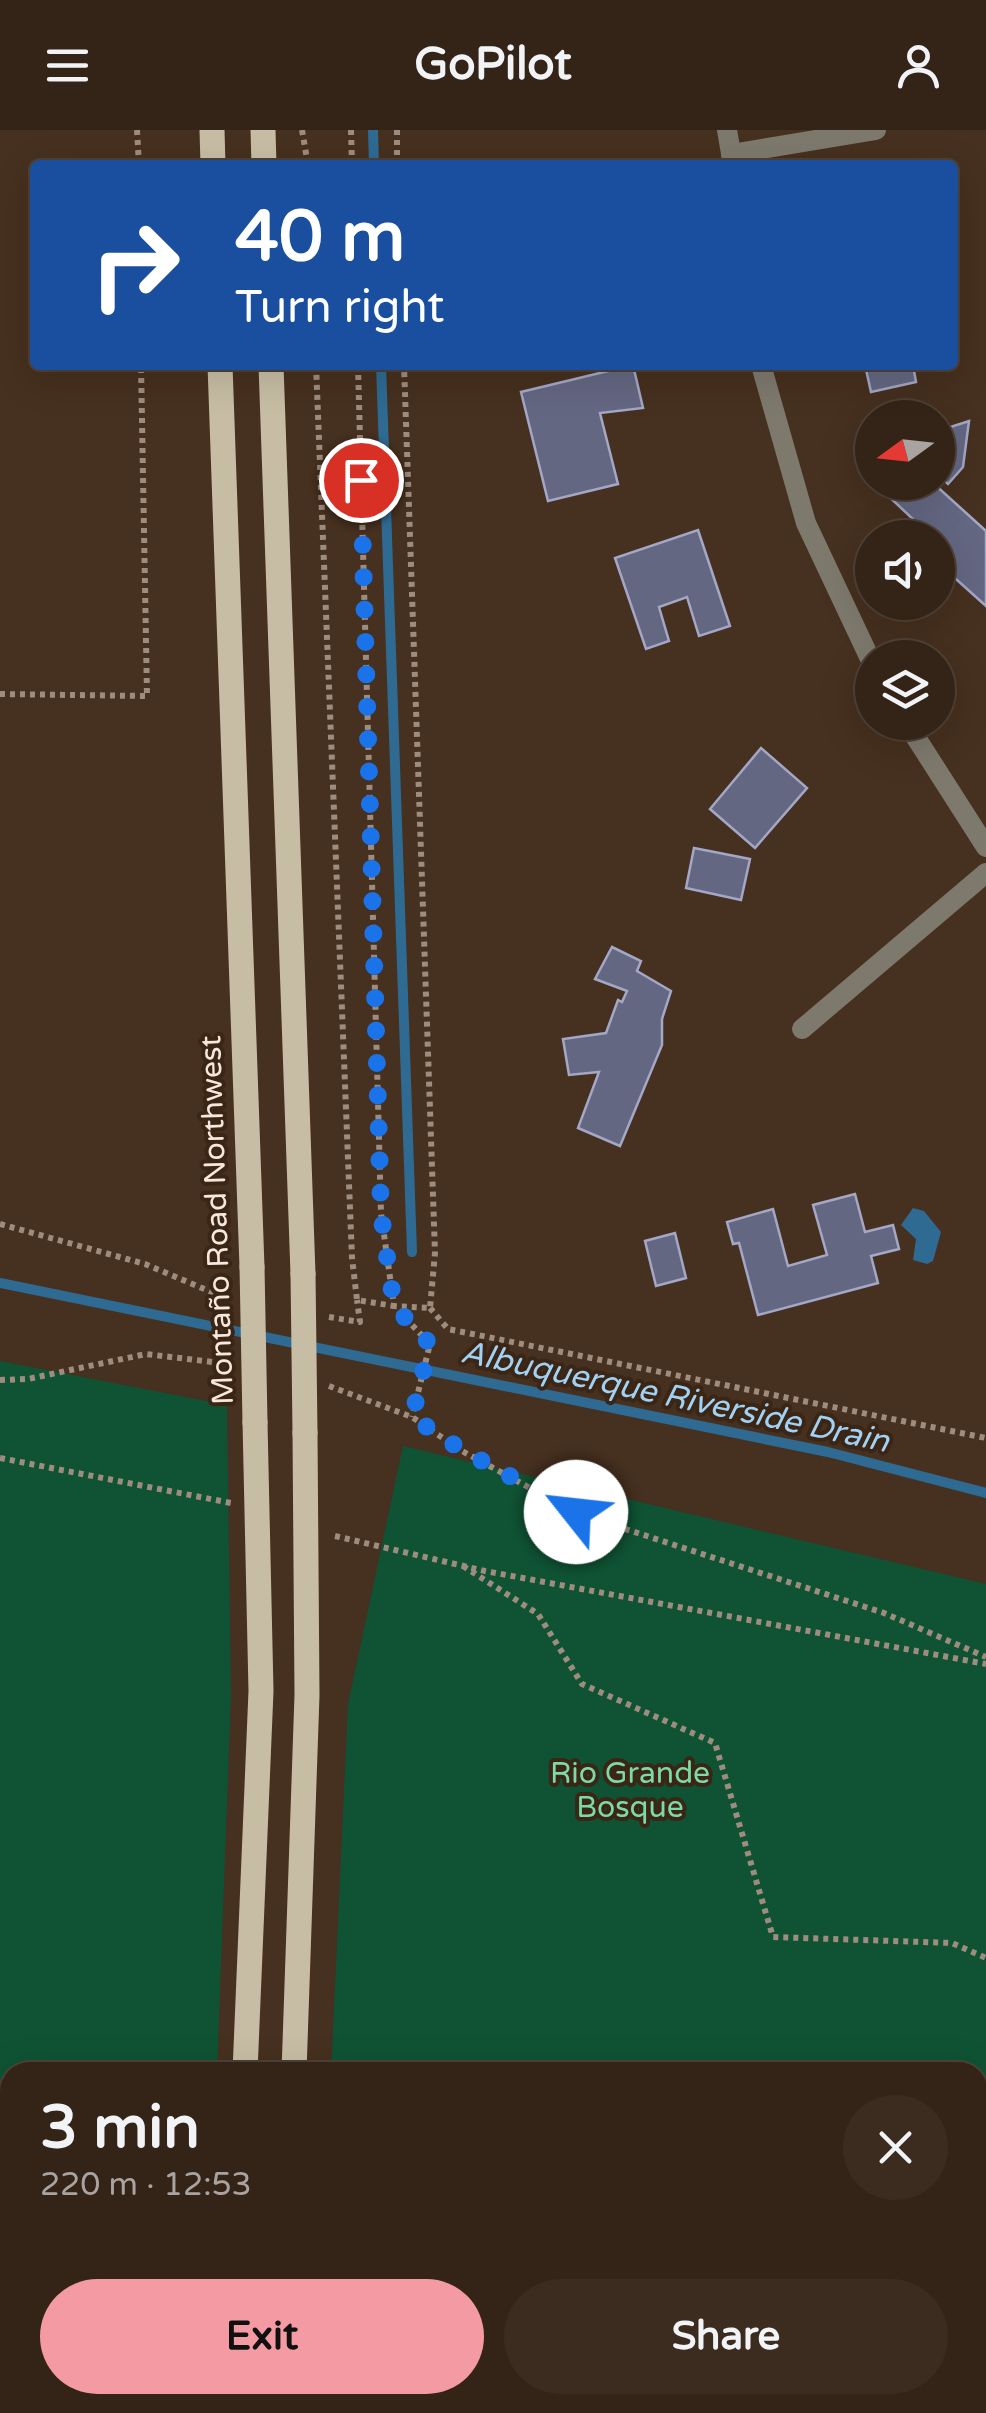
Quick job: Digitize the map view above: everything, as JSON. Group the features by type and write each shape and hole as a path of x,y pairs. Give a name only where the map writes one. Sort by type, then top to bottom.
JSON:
{"main road":[{"path":"212,130 213,160"},
{"path":"263,130 264,160"},
{"name":"Montaño Road Northwest","path":"220,370 252,1267 261,1691 245,2062"},
{"path":"271,370 303,1274 308,1695 294,2062"}],"street":[{"path":"727,130 732,160 876,130"},
{"path":"762,370 806,523 862,640"},
{"path":"918,740 986,847"},
{"path":"802,1029 986,873"}],"path":[{"path":"137,130 139,160"},
{"path":"302,130 307,160"},
{"path":"351,130 352,160"},
{"path":"396,130 398,160"},
{"path":"0,694 147,696 141,370"},
{"path":"316,370 352,1258 360,1322 324,1316"},
{"path":"358,370 381,1213 394,1306 430,1344 412,1417"},
{"path":"404,370 434,1234 430,1308 448,1329 986,1438"},
{"path":"0,1224 145,1264 214,1296 233,1300"},
{"path":"357,1300 430,1308"},
{"path":"0,1380 28,1379 146,1354 243,1368"},
{"path":"312,1382 346,1390 412,1417 462,1450 576,1512 884,1613 986,1660"},
{"path":"0,1458 258,1506"},
{"path":"334,1536 464,1566 986,1660"},
{"path":"464,1566 538,1614 582,1684 716,1743 773,1937 952,1943 986,1958"}],"green space":[{"path":"0,1361 227,1405 231,1696 217,2062 0,2062"},
{"name":"Rio Grande Bosque","path":"403,1446 986,1584 986,2062 331,2062 348,1704"}],"water":[{"path":"913,1208 924,1211 941,1232 933,1261 927,1264 913,1260 916,1239 901,1225"}],"building":[{"path":"612,370 634,370 643,408 600,413 618,484 548,501 521,392"},
{"path":"866,370 914,370 916,382 871,392"},
{"path":"969,421 963,467 955,476 955,426"},
{"path":"893,500 952,500 986,531 986,606 955,578 955,520 914,520"},
{"path":"698,530 730,626 699,636 687,597 659,607 669,641 646,649 615,558"},
{"path":"761,748 807,788 755,848 710,809"},
{"path":"694,848 750,859 741,900 686,888"},
{"path":"612,947 641,961 637,971 671,991 662,1019 662,1045 620,1146 578,1128 599,1072 569,1075 563,1039 606,1033 618,1000 622,1002 627,991 595,979"},
{"path":"855,1194 865,1232 893,1225 899,1249 871,1256 878,1283 758,1315 739,1243 733,1244 727,1222 773,1209 788,1266 827,1255 813,1205"},
{"path":"675,1233 686,1278 656,1286 645,1241"}],"waterway":[{"path":"373,130 374,160"},
{"path":"381,370 412,1252"},
{"name":"Albuquerque Riverside Drain","path":"0,1283 828,1452 986,1493"}],"route":[{"path":"361,480 381,1213 394,1306 430,1344 412,1417 462,1450 576,1512"}]}
